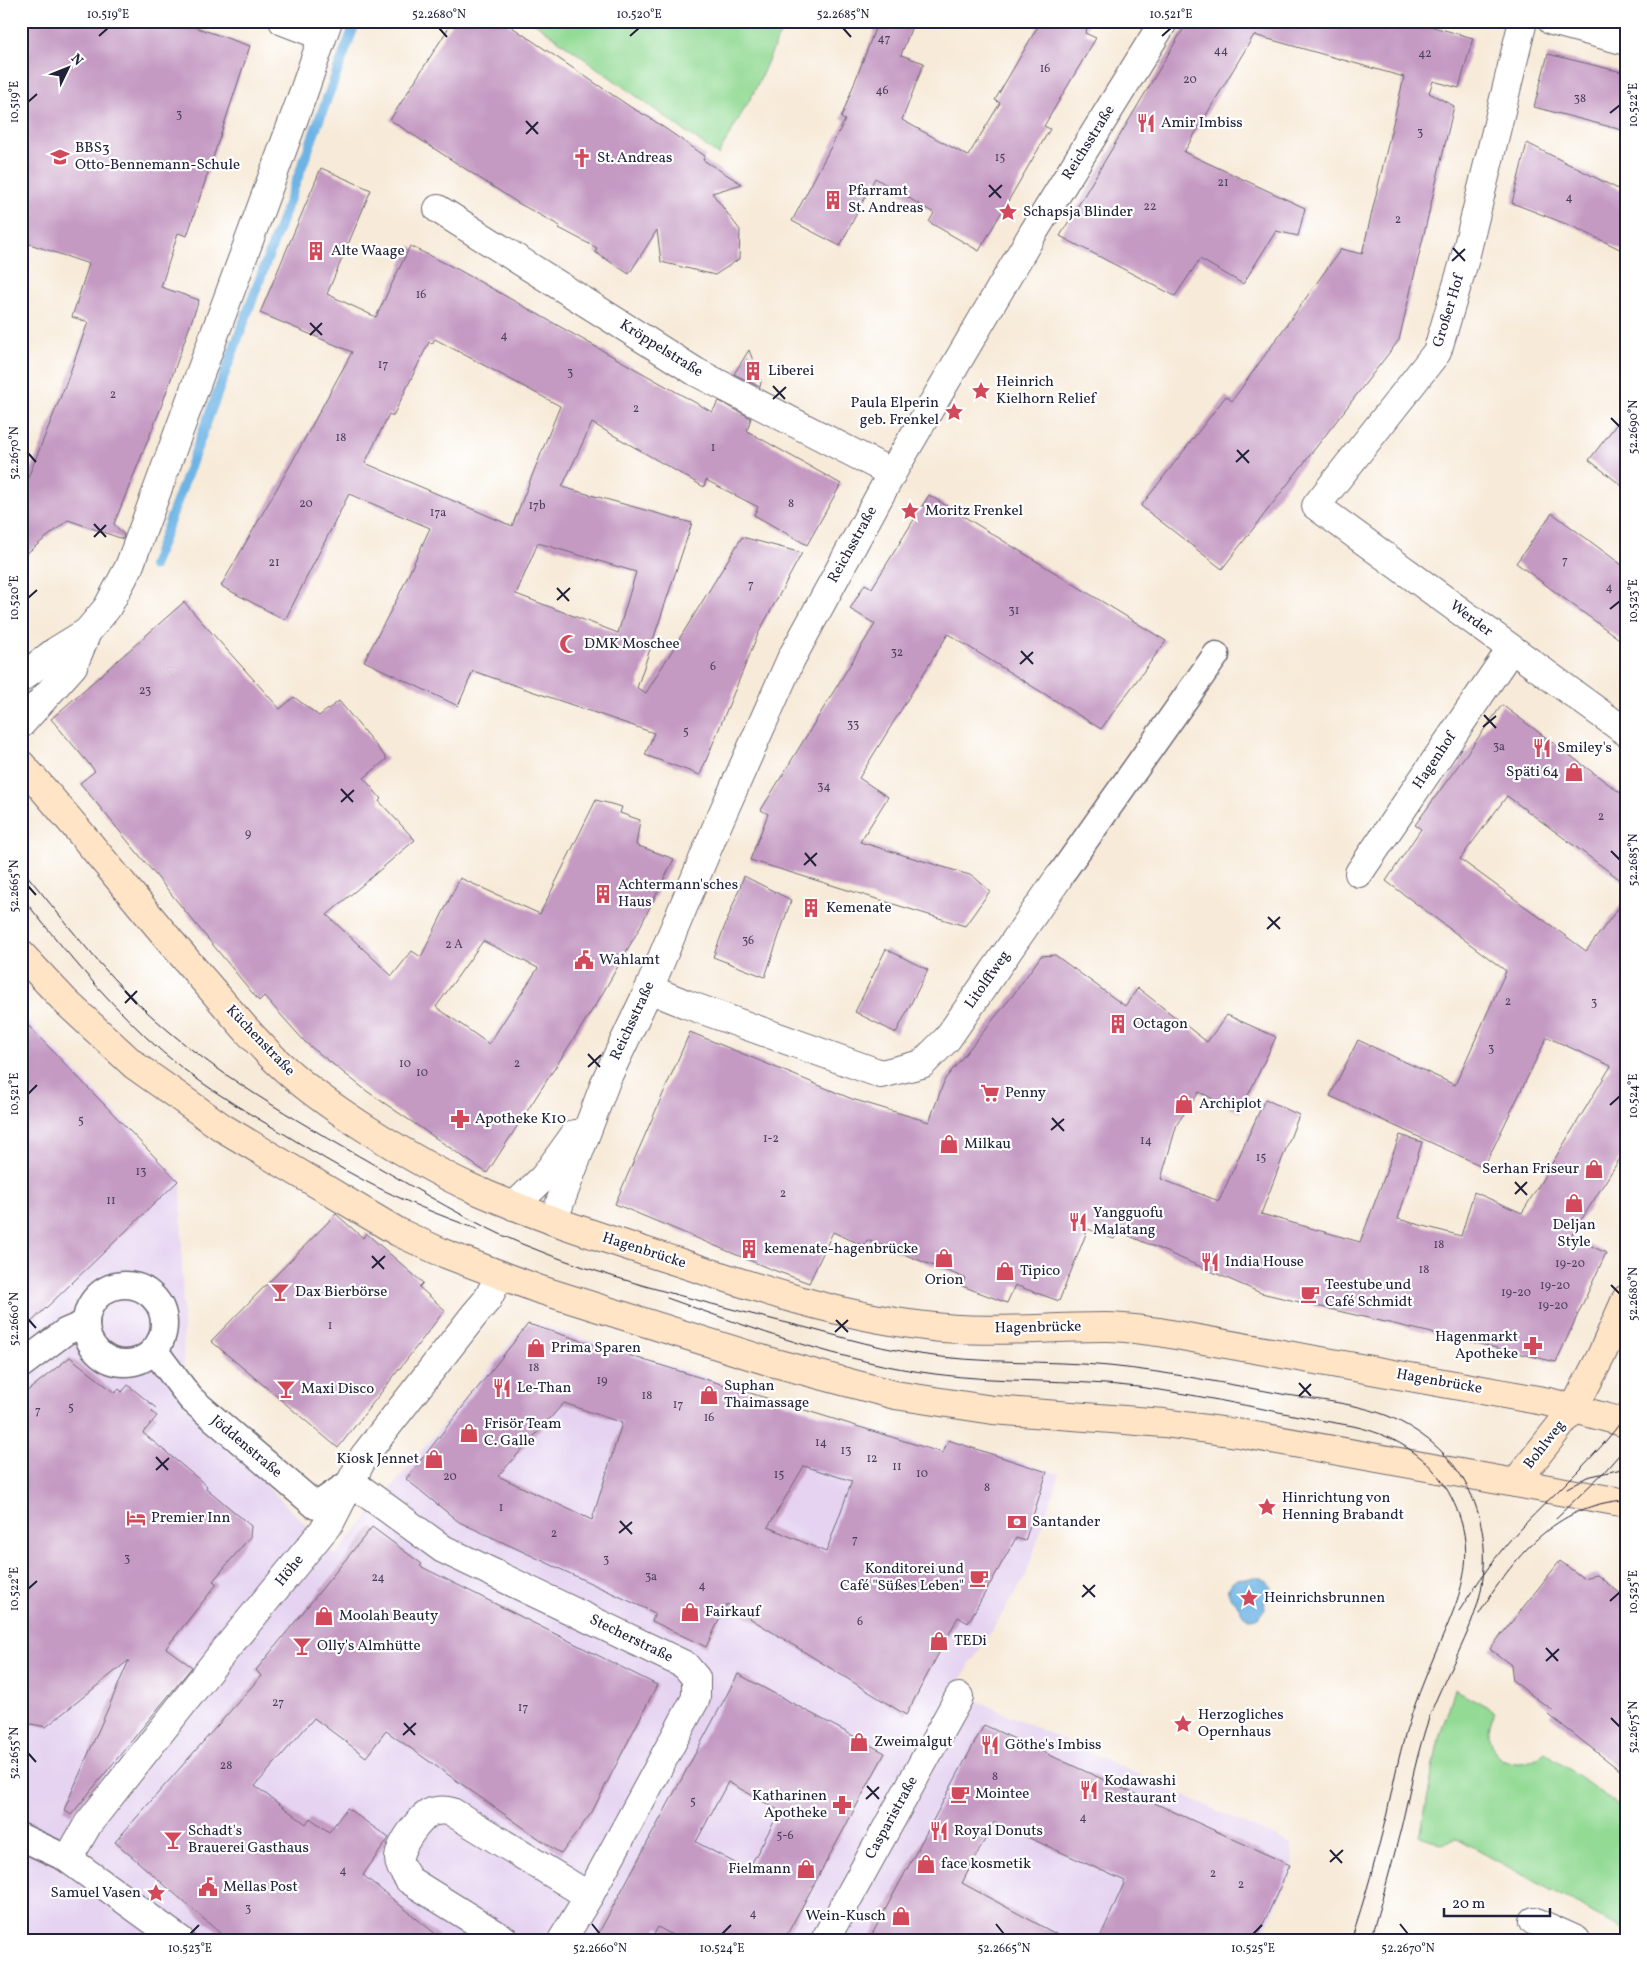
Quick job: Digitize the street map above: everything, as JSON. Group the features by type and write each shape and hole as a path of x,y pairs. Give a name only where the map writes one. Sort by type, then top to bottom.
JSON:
{"main road":[{"name":"Küchenstraße","path":"21,764 61,809 152,920 248,1031 283,1067 323,1100 404,1152 466,1186 514,1206"},
{"name":"Küchenstraße","path":"21,793 61,809"},
{"path":"21,954 72,1008 127,1059 160,1085 223,1128 398,1232 443,1253 538,1289 771,1362 895,1395 994,1410 1164,1424 1244,1434 1626,1503"},
{"name":"Hagenbrücke","path":"514,1206 553,1221 736,1281 830,1308 886,1321 928,1327 969,1329 1108,1327 1159,1332 1574,1408 1626,1423"},
{"name":"Bohlweg","path":"1516,1483 1574,1408 1626,1299"}],"street":[{"path":"21,724 73,666 87,632 107,608 129,567 304,92 325,29 283,21"},
{"name":"Reichsstraße","path":"553,1221 599,1097 649,989 717,826 791,659 892,473 1033,233 1164,21"},
{"name":"Großer Hof","path":"1316,506 1437,352 1464,262 1523,21"},
{"path":"1552,21 1626,41"},
{"name":"Kröppelstraße","path":"438,209 696,372 892,473"},
{"name":"Werder","path":"1316,506 1626,732"},
{"path":"21,678 56,651 87,632"},
{"name":"Hagenhof","path":"1359,873 1511,650"},
{"name":"Litolffweg","path":"649,989 881,1074 922,1064 947,1039 1216,655"},
{"name":"Reichsstraße","path":"514,1206 544,1177 580,1128 599,1097"},
{"name":"Höhe","path":"68,1859 88,1824 221,1655 331,1521 370,1449 474,1314 487,1300 500,1275"},
{"path":"120,1285 134,1285 156,1299 162,1312 164,1326 161,1339 154,1350 143,1359 132,1363 110,1360 99,1354 92,1345 86,1323 91,1304 97,1296 108,1288 120,1285"},
{"path":"21,1365 65,1332 86,1323"},
{"name":"Jöddenstraße","path":"154,1350 191,1399 316,1506 351,1482"},
{"name":"Stecherstraße","path":"351,1482 443,1549 685,1665 696,1678 696,1698 589,1896 562,1940"},
{"name":"Casparistraße","path":"825,1940 959,1697"},
{"path":"505,1940 410,1880 402,1870 399,1861 400,1851 420,1819 430,1812 441,1810 452,1812 589,1896"},
{"path":"21,1837 68,1859 180,1940"},
{"path":"21,1853 68,1859"},
{"path":"1534,1921 1576,1940"}],"shaded area":[{"path":"21,1014 181,1180 184,1403 336,1555 528,1321 941,1451 947,1439 1059,1474 1026,1576 954,1690 1292,1845 1293,1868 1260,1940 21,1940"}],"green space":[{"path":"532,21 768,21 783,27 754,92 718,155"},
{"path":"1455,1689 1495,1711 1490,1725 1489,1738 1493,1748 1500,1757 1509,1762 1520,1763 1533,1760 1545,1752 1626,1811 1626,1931 1457,1839 1441,1843 1420,1836 1439,1738"}],"water":[{"name":"Heinrichsbrunnen","path":"1254,1577 1261,1578 1267,1582 1271,1591 1265,1601 1265,1609 1262,1614 1256,1618 1249,1619 1243,1615 1228,1592 1235,1581"}],"building":[{"path":"21,21 177,21 250,46 187,236 178,233 161,287 199,300 160,410 114,524 124,535 123,539 68,520 21,558 21,495 67,381 88,322 72,317 89,264 21,241"},
{"name":"St. Andreas","path":"453,21 503,21 632,108 650,118 705,156 703,160 742,184 712,193 740,230 739,259 715,275 661,262 657,230 629,274 595,252 597,248 518,203 390,120"},
{"path":"878,21 914,21 901,55 924,63 902,120 968,156 1000,103 995,100 1041,21 1090,21 1085,33 1096,38 1044,126 1050,129 979,251 929,222 934,213 875,178 840,246 792,221 845,120 841,118"},
{"path":"1188,21 1412,21 1473,38 1459,88 1433,81 1429,93 1454,106 1399,340 1222,569 1141,506 1226,396 1232,401 1341,249 1362,254 1404,77 1254,35 1184,152 1305,208 1298,236 1276,231 1243,284 1200,259 1175,296 1060,236"},
{"path":"1548,54 1626,73 1626,131 1534,107"},
{"path":"1527,143 1626,193 1626,252 1574,227 1512,203"},
{"path":"321,168 371,190 327,294 376,317 410,246 459,270 712,412 719,401 751,418 747,431 841,484 807,545 754,515 758,507 706,480 704,487 592,423 562,487 692,523 637,688 646,693 742,537 802,553 758,634 700,775 645,755 654,733 473,671 458,706 364,661 399,595 430,528 349,494 285,620 221,586 352,352 260,313","holes":["435,339 560,406 512,526 365,463 389,414 393,416 429,342 432,344","538,543 636,572 618,633 516,594"]},
{"name":"Liberei","path":"749,350 761,382 760,387 734,374"},
{"path":"1626,412 1626,489 1589,460"},
{"path":"929,495 1166,641 1101,729 948,634 859,778 888,797 860,842 973,876 990,891 965,926 750,860 768,814 761,810 875,624 850,609 865,584 872,588"},
{"path":"1552,513 1626,568 1626,644 1516,563"},
{"path":"184,602 280,709 294,697 319,716 339,701 387,759 364,778 381,799 379,801 415,840 327,915 392,976 412,951 421,957 460,878 540,914 596,800 622,807 620,813 640,820 636,845 674,859 639,929 600,998 487,1173 368,1092 306,1043 264,996 259,1001 80,783 95,771 51,719","holes":["483,941 538,968 489,1044 436,1007"]},
{"path":"1502,705 1626,797 1626,884 1507,796 1460,859 1586,951 1626,898 1626,1149 1571,1236 1606,1253 1556,1362 1261,1293 1118,1231 1114,1239 1088,1229 1059,1301 1015,1285 1007,1303 962,1286 965,1278 867,1240 864,1246 833,1232 809,1283 768,1268 615,1204 690,1032 852,1099 929,1122 945,1079 1013,995 1041,956 1055,955 1125,1006 1138,988 1207,1042 1227,1015 1276,1037 1240,1112 1199,1092 1177,1124 1161,1179 1219,1201 1265,1099 1299,1115 1261,1214 1360,1242 1400,1135 1422,1142 1398,1219 1461,1236 1474,1192 1522,1213 1611,1066 1547,1037 1484,1167 1330,1096 1358,1040 1455,1085 1506,971 1386,881 1421,829 1415,825"},
{"path":"744,876 791,900 765,977 713,957"},
{"path":"886,949 928,970 896,1033 855,1012"},
{"path":"21,1018 178,1181 21,1332"},
{"path":"336,1214 363,1238 366,1233 423,1283 419,1287 445,1310 338,1448 211,1341"},
{"path":"528,1324 943,1453 948,1440 1047,1472 1025,1541 1016,1538 968,1623 958,1617 906,1715 727,1604 706,1647 652,1621 655,1613 459,1522 406,1479","holes":["564,1403 622,1423 592,1520 498,1476","804,1466 852,1481 826,1552 768,1527"]},
{"path":"70,1357 115,1393 119,1389 122,1392 128,1385 156,1408 152,1412 157,1416 143,1433 207,1486 206,1488 251,1526 250,1537 213,1581 217,1584 166,1648 192,1667 71,1815 64,1810 129,1660 46,1727 21,1722 21,1396"},
{"path":"372,1527 422,1564 420,1566 657,1685 592,1812 561,1854 386,1731 366,1757 314,1718 255,1786 306,1824 310,1818 329,1832 347,1808 389,1838 363,1875 443,1940 228,1940 115,1842 261,1676 256,1670"},
{"path":"1560,1561 1583,1578 1597,1575 1626,1598 1626,1775 1549,1715 1553,1711 1513,1681 1511,1665 1490,1649"},
{"path":"738,1674 885,1753 784,1940 681,1940 658,1927 651,1940 595,1940","holes":["728,1782 780,1811 748,1870 696,1842"]},
{"path":"984,1725 1290,1865 1256,1940 1099,1940 1125,1881 994,1822 962,1883 1067,1940 869,1940"}],"waterway":[{"path":"153,566 356,21"}],"tram line":[{"path":"21,868 81,942 129,995 172,1034 199,1055 255,1094 314,1130 446,1206 522,1244 615,1277 712,1304 883,1347 919,1354 966,1359 1109,1366 1198,1379 1358,1407 1386,1415 1420,1433 1447,1457 1461,1475 1472,1497 1480,1519 1484,1542 1483,1578 1475,1614 1425,1729 1394,1856 1370,1940"},
{"path":"21,896 113,1004 147,1038 179,1066 213,1091 355,1176 406,1201 477,1229"},
{"path":"667,1298 799,1343 900,1369 960,1377 1138,1387 1192,1395 1353,1426 1393,1440 1417,1455 1427,1464 1437,1474 1457,1509 1466,1551 1464,1571 1453,1611 1412,1712 1398,1762 1379,1845 1351,1940"},
{"path":"1459,1611 1504,1547 1602,1445 1626,1415"},
{"path":"1556,1518 1604,1472 1626,1447"},
{"path":"1567,1488 1587,1477 1626,1468"},
{"path":"1479,1614 1506,1573 1522,1554 1557,1523 1578,1512 1601,1504 1626,1500"}],"place":[{"name":"Amir Imbiss","path":"1146,123"},
{"name":"BBS3 Otto-Bennemann-Schule","path":"60,157"},
{"name":"St. Andreas","path":"582,158"},
{"name":"Pfarramt St. Andreas","path":"833,200"},
{"name":"Schapsja Blinder","path":"1008,212"},
{"name":"Alte Waage","path":"316,251"},
{"name":"Liberei","path":"753,371"},
{"name":"Heinrich Kielhorn Relief","path":"981,391"},
{"name":"Paula Elperin geb. Frenkel","path":"954,412"},
{"name":"Moritz Frenkel","path":"910,511"},
{"name":"DMK Moschee","path":"569,644"},
{"name":"Smiley's","path":"1542,748"},
{"name":"Späti 64","path":"1574,772"},
{"name":"Achtermann'sches Haus","path":"603,894"},
{"name":"Kemenate","path":"811,908"},
{"name":"Wahlamt","path":"584,960"},
{"name":"Octagon","path":"1118,1024"},
{"name":"Penny","path":"990,1093"},
{"name":"Archiplot","path":"1184,1104"},
{"name":"Apotheke K10","path":"460,1119"},
{"name":"Milkau","path":"949,1144"},
{"name":"Serhan Friseur","path":"1594,1169"},
{"name":"Deljan Style","path":"1574,1203"},
{"name":"Yangguofu Malatang","path":"1078,1222"},
{"name":"kemenate-hagenbrücke","path":"749,1249"},
{"name":"Orion","path":"944,1258"},
{"name":"India House","path":"1210,1262"},
{"name":"Tipico","path":"1005,1271"},
{"name":"Dax Bierbörse","path":"280,1292"},
{"name":"Teestube und Café Schmidt","path":"1310,1294"},
{"name":"Hagenmarkt Apotheke","path":"1533,1346"},
{"name":"Prima Sparen","path":"536,1348"},
{"name":"Le-Than","path":"502,1388"},
{"name":"Maxi Disco","path":"286,1389"},
{"name":"Suphan Thaimassage","path":"709,1395"},
{"name":"Frisör Team C. Galle","path":"469,1433"},
{"name":"Kiosk Jennet","path":"434,1459"},
{"name":"Hinrichtung von Henning Brabandt","path":"1267,1507"},
{"name":"Premier Inn","path":"136,1518"},
{"name":"Santander","path":"1017,1522"},
{"name":"Konditorei und Café \"Süßes Leben\"","path":"979,1578"},
{"name":"Heinrichsbrunnen","path":"1249,1598"},
{"name":"Fairkauf","path":"690,1612"},
{"name":"Moolah Beauty","path":"324,1616"},
{"name":"TEDi","path":"939,1641"},
{"name":"Olly's Almhütte","path":"302,1646"},
{"name":"Herzogliches Opernhaus","path":"1183,1724"},
{"name":"Zweimalgut","path":"859,1742"},
{"name":"Göthe's Imbiss","path":"990,1745"},
{"name":"Kodawashi Restaurant","path":"1089,1790"},
{"name":"Mointee","path":"960,1794"},
{"name":"Katharinen Apotheke","path":"842,1805"},
{"name":"Royal Donuts","path":"939,1831"},
{"name":"Schadt's Brauerei Gasthaus","path":"173,1840"},
{"name":"face kosmetik","path":"926,1864"},
{"name":"Fielmann","path":"806,1869"},
{"name":"Mellas Post","path":"208,1887"},
{"name":"Samuel Vasen","path":"156,1893"},
{"name":"Wein-Kusch","path":"901,1916"}]}
